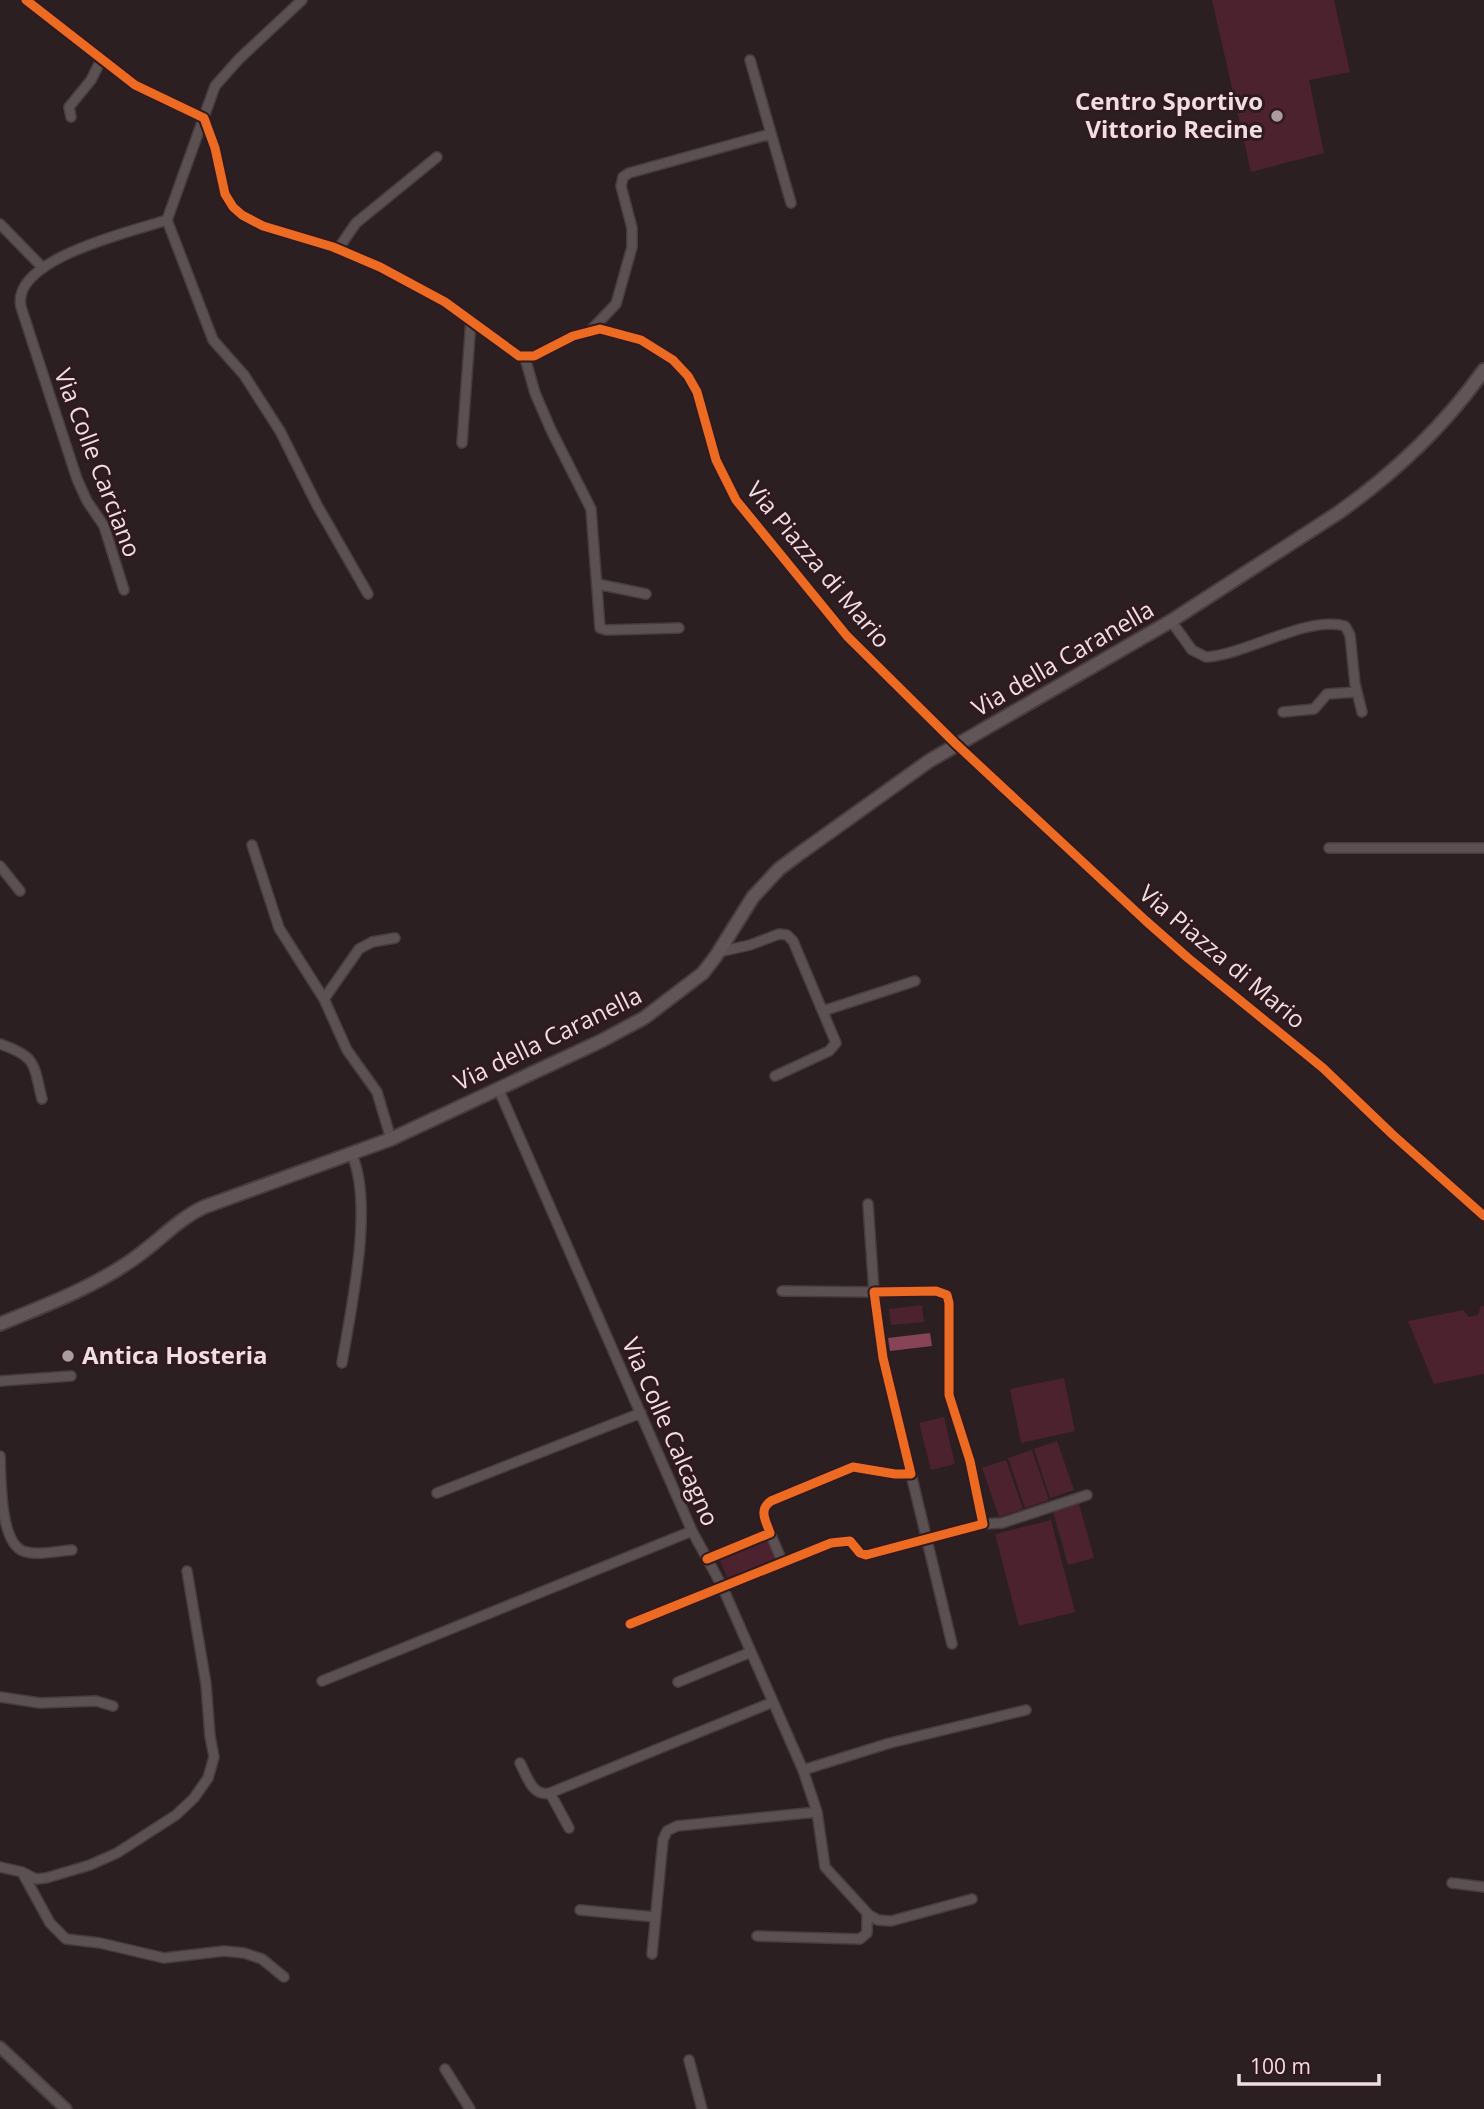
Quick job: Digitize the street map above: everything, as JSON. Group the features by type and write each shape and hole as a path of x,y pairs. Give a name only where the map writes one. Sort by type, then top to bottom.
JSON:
{"main road":[{"name":"Via della Caranella","path":"0,1324 103,1279 135,1259 172,1227 199,1209 391,1139 644,1018 695,981 719,952 748,904 779,869 915,770 1171,621 1364,495 1431,432 1484,370"}],"street":[{"path":"26,0 141,88 204,118 215,148 222,186 235,209 246,218 263,226 338,249 417,286 471,320 503,347 525,358 538,355 573,336 591,330 616,304 631,255 633,236 621,186 623,177 629,173 770,134"},
{"path":"302,0 220,79 212,91 167,220 213,340 244,375 280,431 317,505 368,594"},
{"path":"71,117 68,109 70,104 91,80 101,60"},
{"path":"750,60 791,203"},
{"path":"338,249 356,223 437,157"},
{"name":"Via Colle Carciano","path":"124,590 104,526 84,496 77,479 19,298 22,289 43,268 76,249 167,220"},
{"path":"0,224 43,268"},
{"path":"461,443 471,320"},
{"name":"Via Piazza di Mario","path":"591,330 607,330 641,340 665,353 681,368 699,396 719,466 744,512 847,635 956,744 1154,928 1330,1074 1393,1135 1484,1216"},
{"path":"525,358 551,430 591,509 599,622 602,629 679,628"},
{"path":"597,584 646,594"},
{"path":"1171,621 1192,650 1206,657 1312,627 1342,625 1349,632 1356,691 1362,712"},
{"path":"1283,712 1314,709 1327,694 1356,691"},
{"path":"252,845 276,922 324,999 344,1045 380,1098 391,1139"},
{"path":"1329,848 1484,848"},
{"path":"0,866 20,891"},
{"path":"719,952 750,945 779,934 790,937 835,1038 835,1046 775,1076"},
{"path":"324,999 359,949 372,942 395,938"},
{"path":"823,1011 915,981"},
{"path":"0,1044 20,1051 32,1062 42,1099"},
{"name":"Via Colle Calcagno","path":"498,1088 692,1531 722,1586 803,1770 817,1812 825,1867 867,1914"},
{"path":"342,1363 361,1216 360,1189 352,1155"},
{"path":"868,1204 874,1292 884,1364 952,1644"},
{"path":"782,1291 941,1292 949,1299 949,1395 970,1461 983,1524"},
{"path":"0,1381 71,1376"},
{"path":"437,1493 641,1413"},
{"path":"0,1455 5,1529 10,1542 18,1549 31,1553 72,1550"},
{"path":"782,1561 763,1512 764,1507 771,1501 853,1467 911,1474"},
{"path":"630,1624 782,1561 839,1541 850,1541 859,1552 866,1555 983,1524 998,1524 1087,1495"},
{"path":"322,1681 692,1531"},
{"path":"707,1559 770,1533"},
{"path":"0,1867 22,1872 36,1879 49,1878 117,1853 176,1815 194,1798 208,1779 214,1758 206,1685 187,1571"},
{"path":"678,1682 751,1652"},
{"path":"0,1697 40,1703 94,1700 113,1706"},
{"path":"520,1763 535,1791 550,1793 773,1702"},
{"path":"803,1770 890,1742 1026,1710"},
{"path":"550,1793 569,1828"},
{"path":"652,1954 663,1840 670,1829 677,1826 817,1812"},
{"path":"22,1872 47,1919 66,1939 104,1944 164,1958 224,1951 244,1952 261,1959 284,1977"},
{"path":"1452,1883 1484,1887"},
{"path":"757,1937 860,1939 867,1933 867,1914 878,1920 888,1921 972,1899"},
{"path":"580,1910 655,1917"},
{"path":"0,2048 66,2109"},
{"path":"689,2060 702,2109"},
{"path":"445,2069 470,2109"}],"shaded area":[{"name":"Centro Sportivo Vittorio Recine","path":"1212,0 1334,0 1350,72 1309,80 1324,153 1251,172"},
{"path":"922,1305 924,1322 891,1325 889,1309"},
{"path":"1481,1306 1484,1306 1484,1374 1434,1384 1408,1321 1463,1310 1469,1317 1478,1315"},
{"path":"930,1333 932,1346 890,1351 888,1338"},
{"path":"1064,1378 1075,1431 1021,1443 1010,1389"},
{"path":"944,1417 955,1464 931,1470 919,1423"},
{"path":"1057,1441 1074,1490 1050,1498 1034,1449"},
{"path":"1032,1450 1049,1500 1025,1508 1008,1458"},
{"path":"1006,1460 1023,1509 999,1517 982,1468"},
{"path":"1079,1504 1094,1558 1068,1565 1053,1512"},
{"path":"1051,1520 1075,1612 1019,1626 995,1534"},
{"path":"770,1537 779,1560 728,1580 719,1558"}],"cycle path":[{"path":"26,0 135,85 204,118 215,148 225,194 242,215 263,226 333,247 380,267 445,302 519,356 534,356 573,336 600,329 641,340 673,360 688,376 697,392 716,460 736,500 847,636 956,744 1146,921 1323,1068 1484,1216"},
{"path":"630,1624 831,1543 850,1541 860,1553 866,1555 983,1524 970,1461 949,1395 947,1295 936,1291 874,1292 883,1358 911,1474 853,1467 771,1501 764,1512 770,1533 707,1559"}],"place":[{"name":"Centro Sportivo Vittorio Recine","path":"1277,116"},
{"name":"Antica Hosteria","path":"68,1356"}]}
